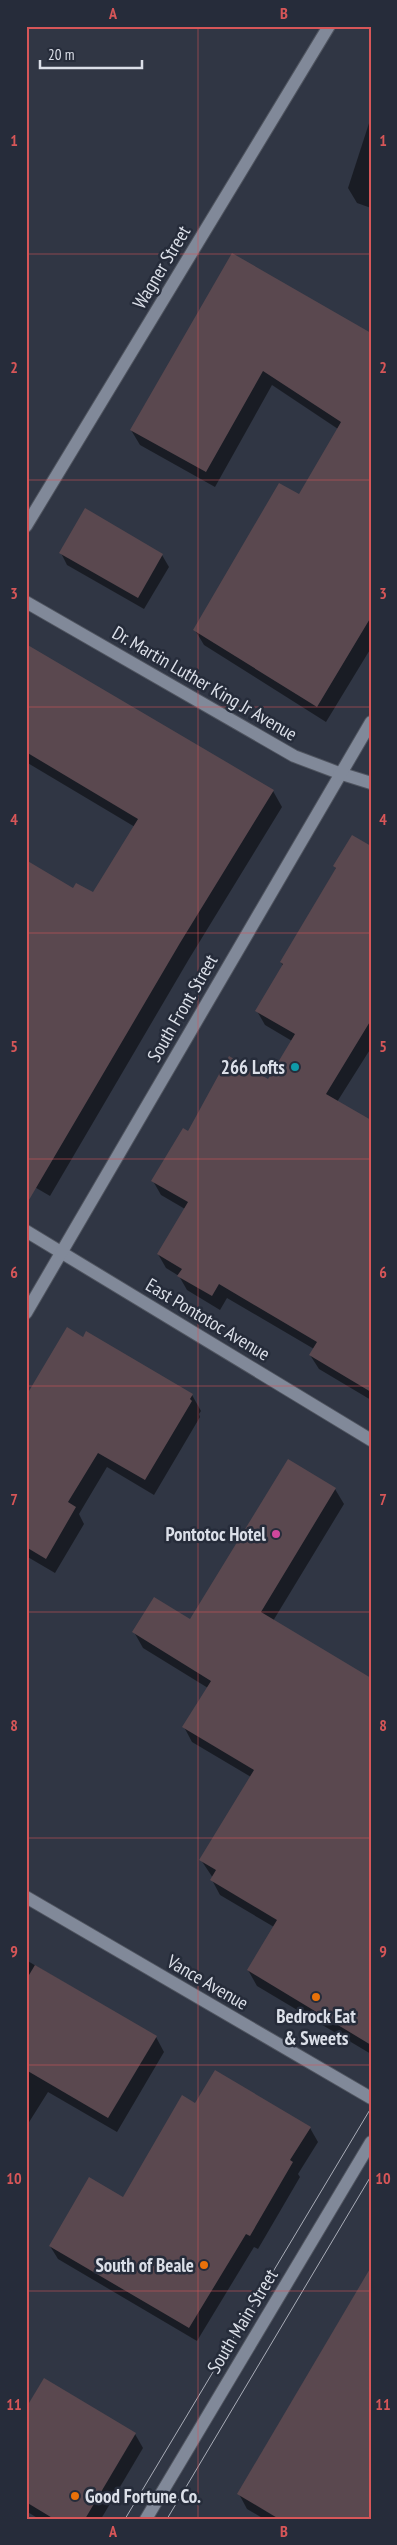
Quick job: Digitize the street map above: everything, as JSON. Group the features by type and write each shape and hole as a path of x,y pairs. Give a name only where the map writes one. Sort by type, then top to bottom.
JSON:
{"street":[{"name":"Wagner Street","path":"26,526 329,26"},
{"name":"Dr. Martin Luther King Jr Avenue","path":"26,602 294,756 339,773 371,782"},
{"name":"South Front Street","path":"26,1313 63,1253 339,773 371,722"},
{"name":"East Pontotoc Avenue","path":"26,1231 371,1440"},
{"name":"Vance Avenue","path":"26,1897 371,2098"},
{"name":"South Main Street","path":"146,2519 371,2142"}],"building":[{"path":"232,253 371,333 371,617 317,707 193,630 279,483 299,494 341,422 263,371 206,472 130,430"},
{"path":"85,508 163,554 138,598 59,553"},
{"path":"26,644 274,790 180,943 26,1205 26,860 73,888 76,883 93,892 138,819 26,752"},
{"name":"266 Lofts","path":"352,835 371,846 371,1020 326,1094 371,1120 371,1392 309,1355 317,1342 219,1284 212,1296 177,1276 182,1269 157,1254 188,1202 151,1181 183,1128 188,1131 229,1056 268,1079 295,1034 255,1011 283,964 280,962 336,868 333,866"},
{"path":"67,1327 83,1337 86,1331 193,1394 190,1399 192,1401 145,1480 98,1453 68,1502 76,1507 46,1559 26,1547 26,1396"},
{"path":"288,1459 336,1488 261,1612 371,1678 371,2045 247,1970 277,1920 210,1880 216,1870 199,1860 254,1770 182,1727 211,1681 132,1632 154,1597 190,1619"},
{"path":"35,1965 157,2036 108,2118 26,2070 26,1980"},
{"path":"215,2070 311,2127 290,2160 293,2162 250,2236 246,2234 189,2328 49,2246 89,2177 123,2197 182,2095 195,2103"},
{"path":"371,2267 371,2519 279,2519 237,2494"},
{"path":"44,2378 136,2433 85,2519 54,2519 26,2502 26,2408"}],"tram line":[{"path":"125,2519 371,2108"},
{"path":"167,2519 371,2176"}],"place":[{"name":"266 Lofts","path":"295,1067"},
{"name":"Pontotoc Hotel","path":"276,1534"},
{"name":"Bedrock Eat & Sweets","path":"316,1997"},
{"name":"South of Beale","path":"204,2265"},
{"name":"Good Fortune Co.","path":"75,2496"}]}
